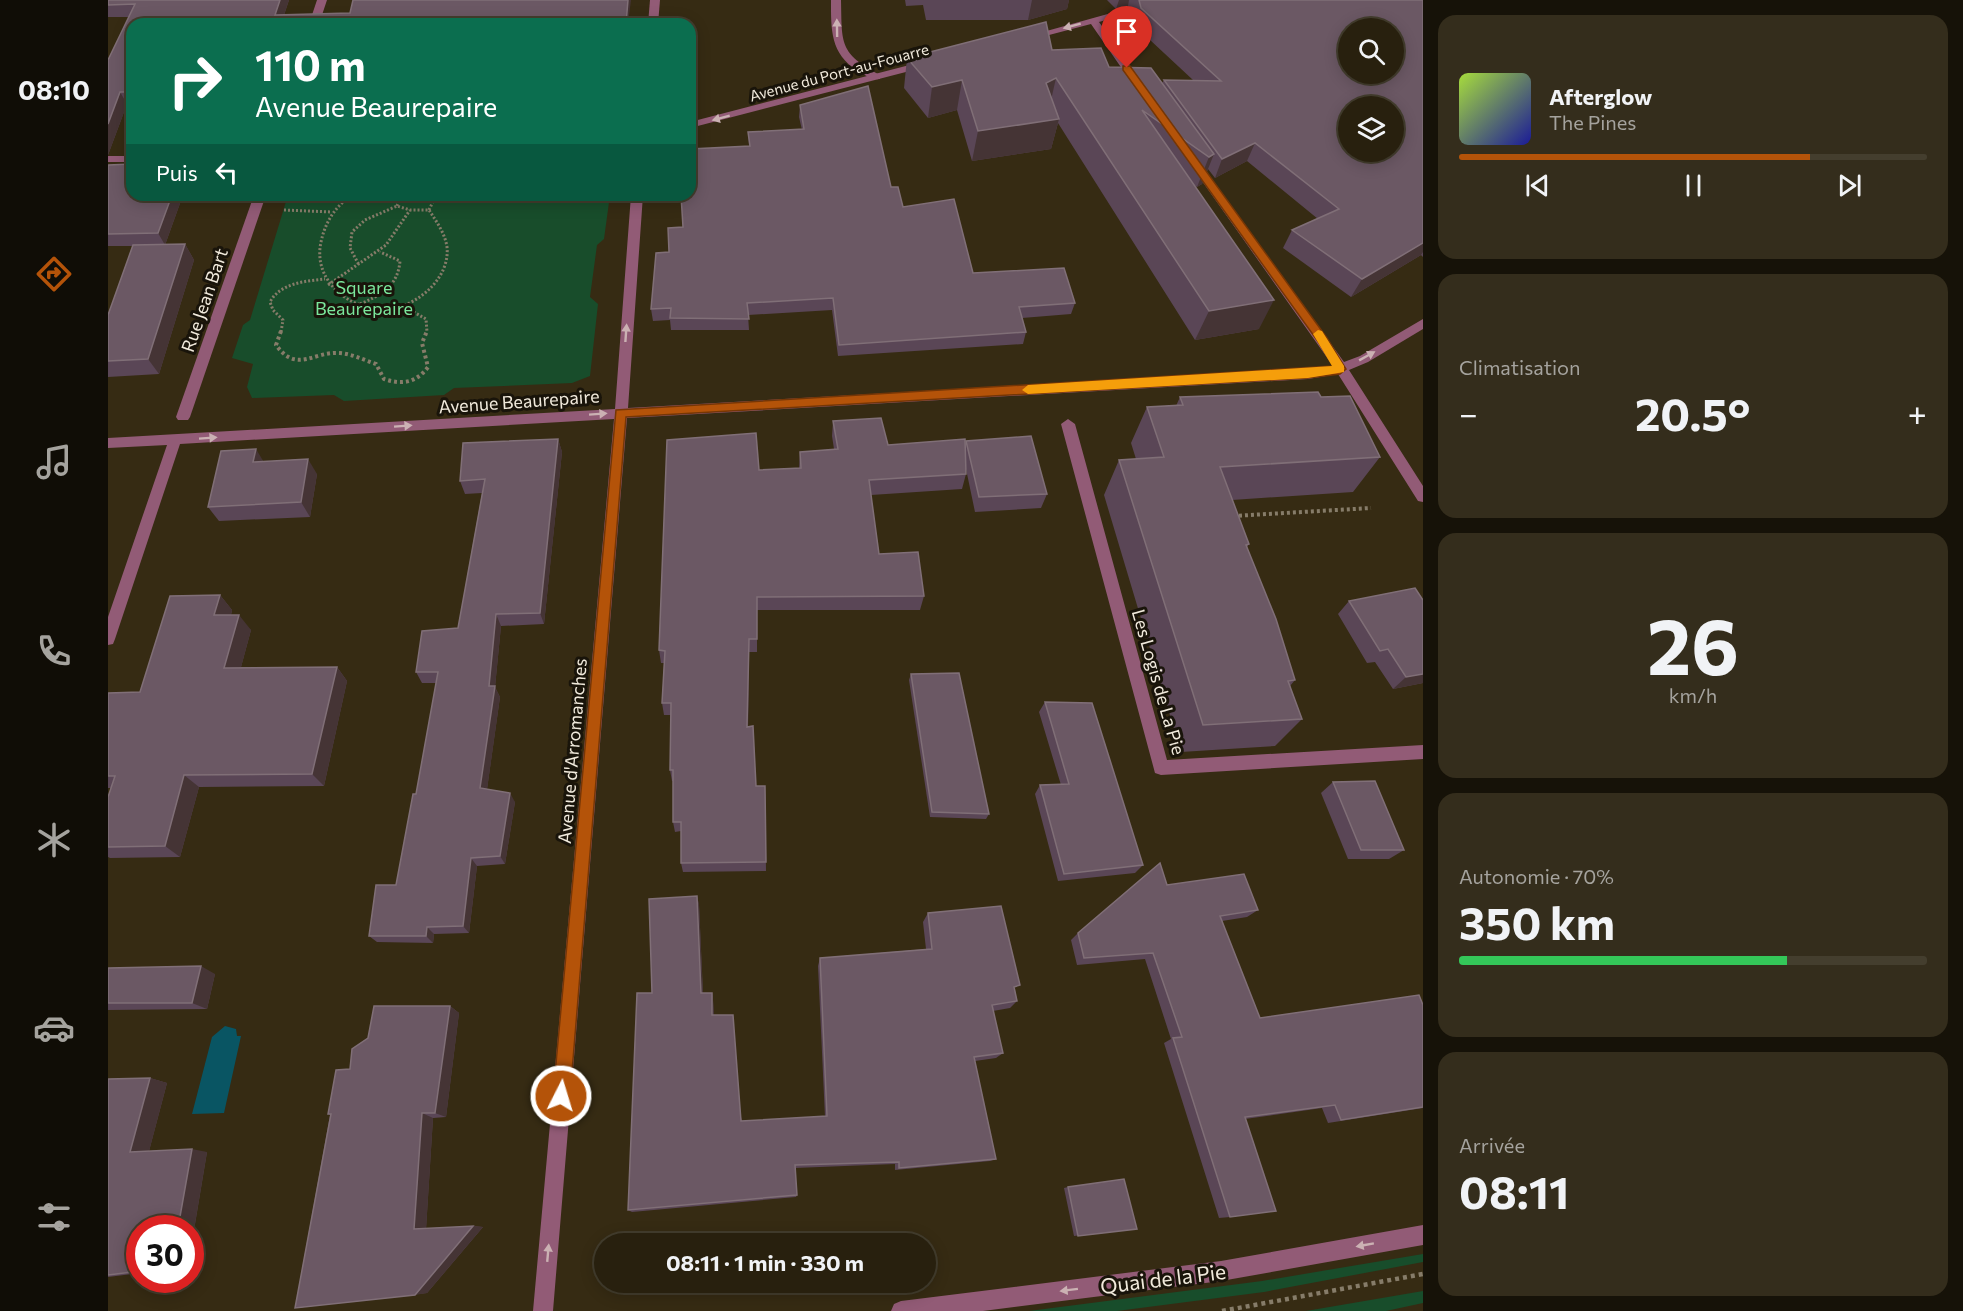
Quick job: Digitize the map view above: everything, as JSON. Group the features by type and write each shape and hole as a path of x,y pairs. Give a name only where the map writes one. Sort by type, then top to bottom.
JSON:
{"street":[{"path":"316,18 322,0"},
{"path":"654,18 655,0"},
{"path":"836,0 837,47 851,65 876,77"},
{"path":"1024,38 1169,0"},
{"path":"1093,20 1149,99"},
{"name":"Avenue du Port-au-Fouarre","path":"696,123 933,62"},
{"path":"1190,156 1323,340 1423,497"},
{"path":"108,159 126,159"},
{"name":"Rue Jean Bart","path":"183,417 258,201"},
{"name":"Avenue d'Arromanches","path":"543,1311 637,201"},
{"name":"Avenue Beaurepaire","path":"108,444 1296,374 1340,369 1364,359 1423,322"},
{"name":"Les Logis de La Pie","path":"1068,424 1161,768 1423,752"},
{"path":"108,639 175,440"},
{"name":"Quai de la Pie","path":"901,1311 1221,1271 1423,1235"}],"path":[{"path":"345,201 332,212 323,230 319,250 321,269 327,285 341,297 359,304 391,308 402,305 424,292 438,279 445,267 448,250 443,233 429,210"},
{"path":"397,206 399,201"},
{"path":"429,210 433,201"},
{"path":"359,265 350,249 353,230 364,220 397,206 410,210 429,210"},
{"path":"283,210 299,213 332,212"},
{"path":"327,285 380,252 405,222 410,210"},
{"path":"359,304 379,295 394,284 400,274 400,261 380,252"},
{"path":"325,279 285,286 273,297 270,304 272,310 283,320 276,345 280,353 289,358 301,362 336,353 348,354 376,364 384,379 402,384 414,381 422,376 428,367 422,343 427,331 426,319 416,310 402,305"},
{"path":"1222,517 1371,508"},
{"path":"1222,1311 1423,1274"}],"green space":[{"name":"Square Beaurepaire","path":"286,201 609,201 604,239 597,245 590,297 598,304 590,376 572,383 454,388 444,395 344,401 334,395 252,398 247,387 253,364 232,358 243,325 250,320"},
{"path":"1423,1254 1423,1262 1264,1292 1117,1311 1029,1311 1262,1281"},
{"path":"1423,1291 1423,1303 1386,1311 1306,1311"}],"water":[{"path":"225,1026 236,1029 237,1036 241,1036 224,1113 192,1114 212,1037"}],"building":[{"path":"108,0 280,0 275,15 350,13 353,0 628,0 626,18 128,18 135,4 108,5"},
{"path":"1139,0 1423,0 1423,243 1362,279 1292,230 1339,209 1255,143 1222,159 1164,80 1221,81 1141,8"},
{"path":"1046,22 1052,50 1101,48 1109,67 1151,68 1214,154 1209,157 1142,110 1274,300 1209,311 1056,78 1046,83 1059,119 978,131 962,80 932,87 907,58"},
{"path":"126,23 126,92 120,92 108,124 108,60"},
{"path":"868,86 891,187 898,187 903,207 954,199 973,273 1064,268 1075,303 1019,307 1026,332 839,345 833,298 747,303 749,319 670,318 671,308 651,309 656,253 669,252 668,228 683,227 681,201 696,201 696,149 750,146 748,132 804,129 800,105"},
{"path":"126,164 126,201 170,201 158,233 108,234 108,165"},
{"path":"185,244 148,359 108,361 108,315 133,245"},
{"path":"1318,392 1321,397 1350,396 1380,457 1220,467 1249,544 1246,545 1276,619 1295,680 1288,681 1302,719 1203,725 1119,460 1164,457 1147,407 1183,405 1180,397"},
{"path":"881,418 888,445 965,439 966,474 869,480 879,554 918,552 924,596 757,597 757,639 749,639 747,727 753,726 756,786 765,786 766,862 681,863 681,822 673,822 673,770 670,770 671,703 662,703 665,651 659,650 667,440 756,433 759,470 801,468 800,452 838,449 833,421"},
{"path":"1031,436 1047,494 979,497 966,441"},
{"path":"558,439 540,613 496,614 489,686 495,686 480,788 510,793 500,856 471,858 463,926 427,927 426,936 369,936 376,885 396,885 413,794 416,794 438,672 416,672 422,631 458,628 485,479 460,481 463,443"},
{"path":"256,449 253,462 308,459 301,502 208,507 221,451"},
{"path":"1415,588 1423,600 1423,674 1406,677 1388,649 1380,651 1349,601"},
{"path":"220,595 214,615 239,615 224,668 337,667 312,774 184,775 165,846 108,847 108,797 115,776 108,776 108,693 140,692 170,596"},
{"path":"959,673 989,814 932,812 911,674"},
{"path":"1045,702 1092,703 1143,865 1064,874 1040,785 1069,784"},
{"path":"1375,781 1404,850 1361,850 1333,782"},
{"path":"1160,863 1167,885 1244,874 1258,910 1220,916 1260,1018 1419,995 1423,1005 1423,1107 1341,1120 1335,1105 1245,1117 1276,1211 1230,1217 1173,1038 1182,1037 1153,953 1084,958 1078,933"},
{"path":"697,896 701,993 712,993 712,1015 733,1015 741,1121 827,1116 820,958 932,949 928,913 1001,906 1020,985 1014,987 1017,1001 992,1005 1003,1053 974,1057 996,1159 899,1168 899,1162 795,1165 797,1195 628,1210 637,993 652,993 649,899"},
{"path":"201,966 192,1003 108,1003 108,968"},
{"path":"374,1006 450,1006 435,1113 422,1113 414,1229 473,1226 415,1295 295,1308 331,1114 328,1114 336,1070 350,1069 352,1049 368,1038"},
{"path":"150,1078 130,1152 192,1149 180,1215 126,1215 126,1273 108,1275 108,1079"},
{"path":"1124,1179 1137,1229 1078,1236 1068,1187"}],"slow traffic":[{"path":"1028,390 1308,374 1340,369 1318,334"}],"route":[{"path":"561,1096 620,413 1308,374 1340,369 1323,340 1127,68"}]}
